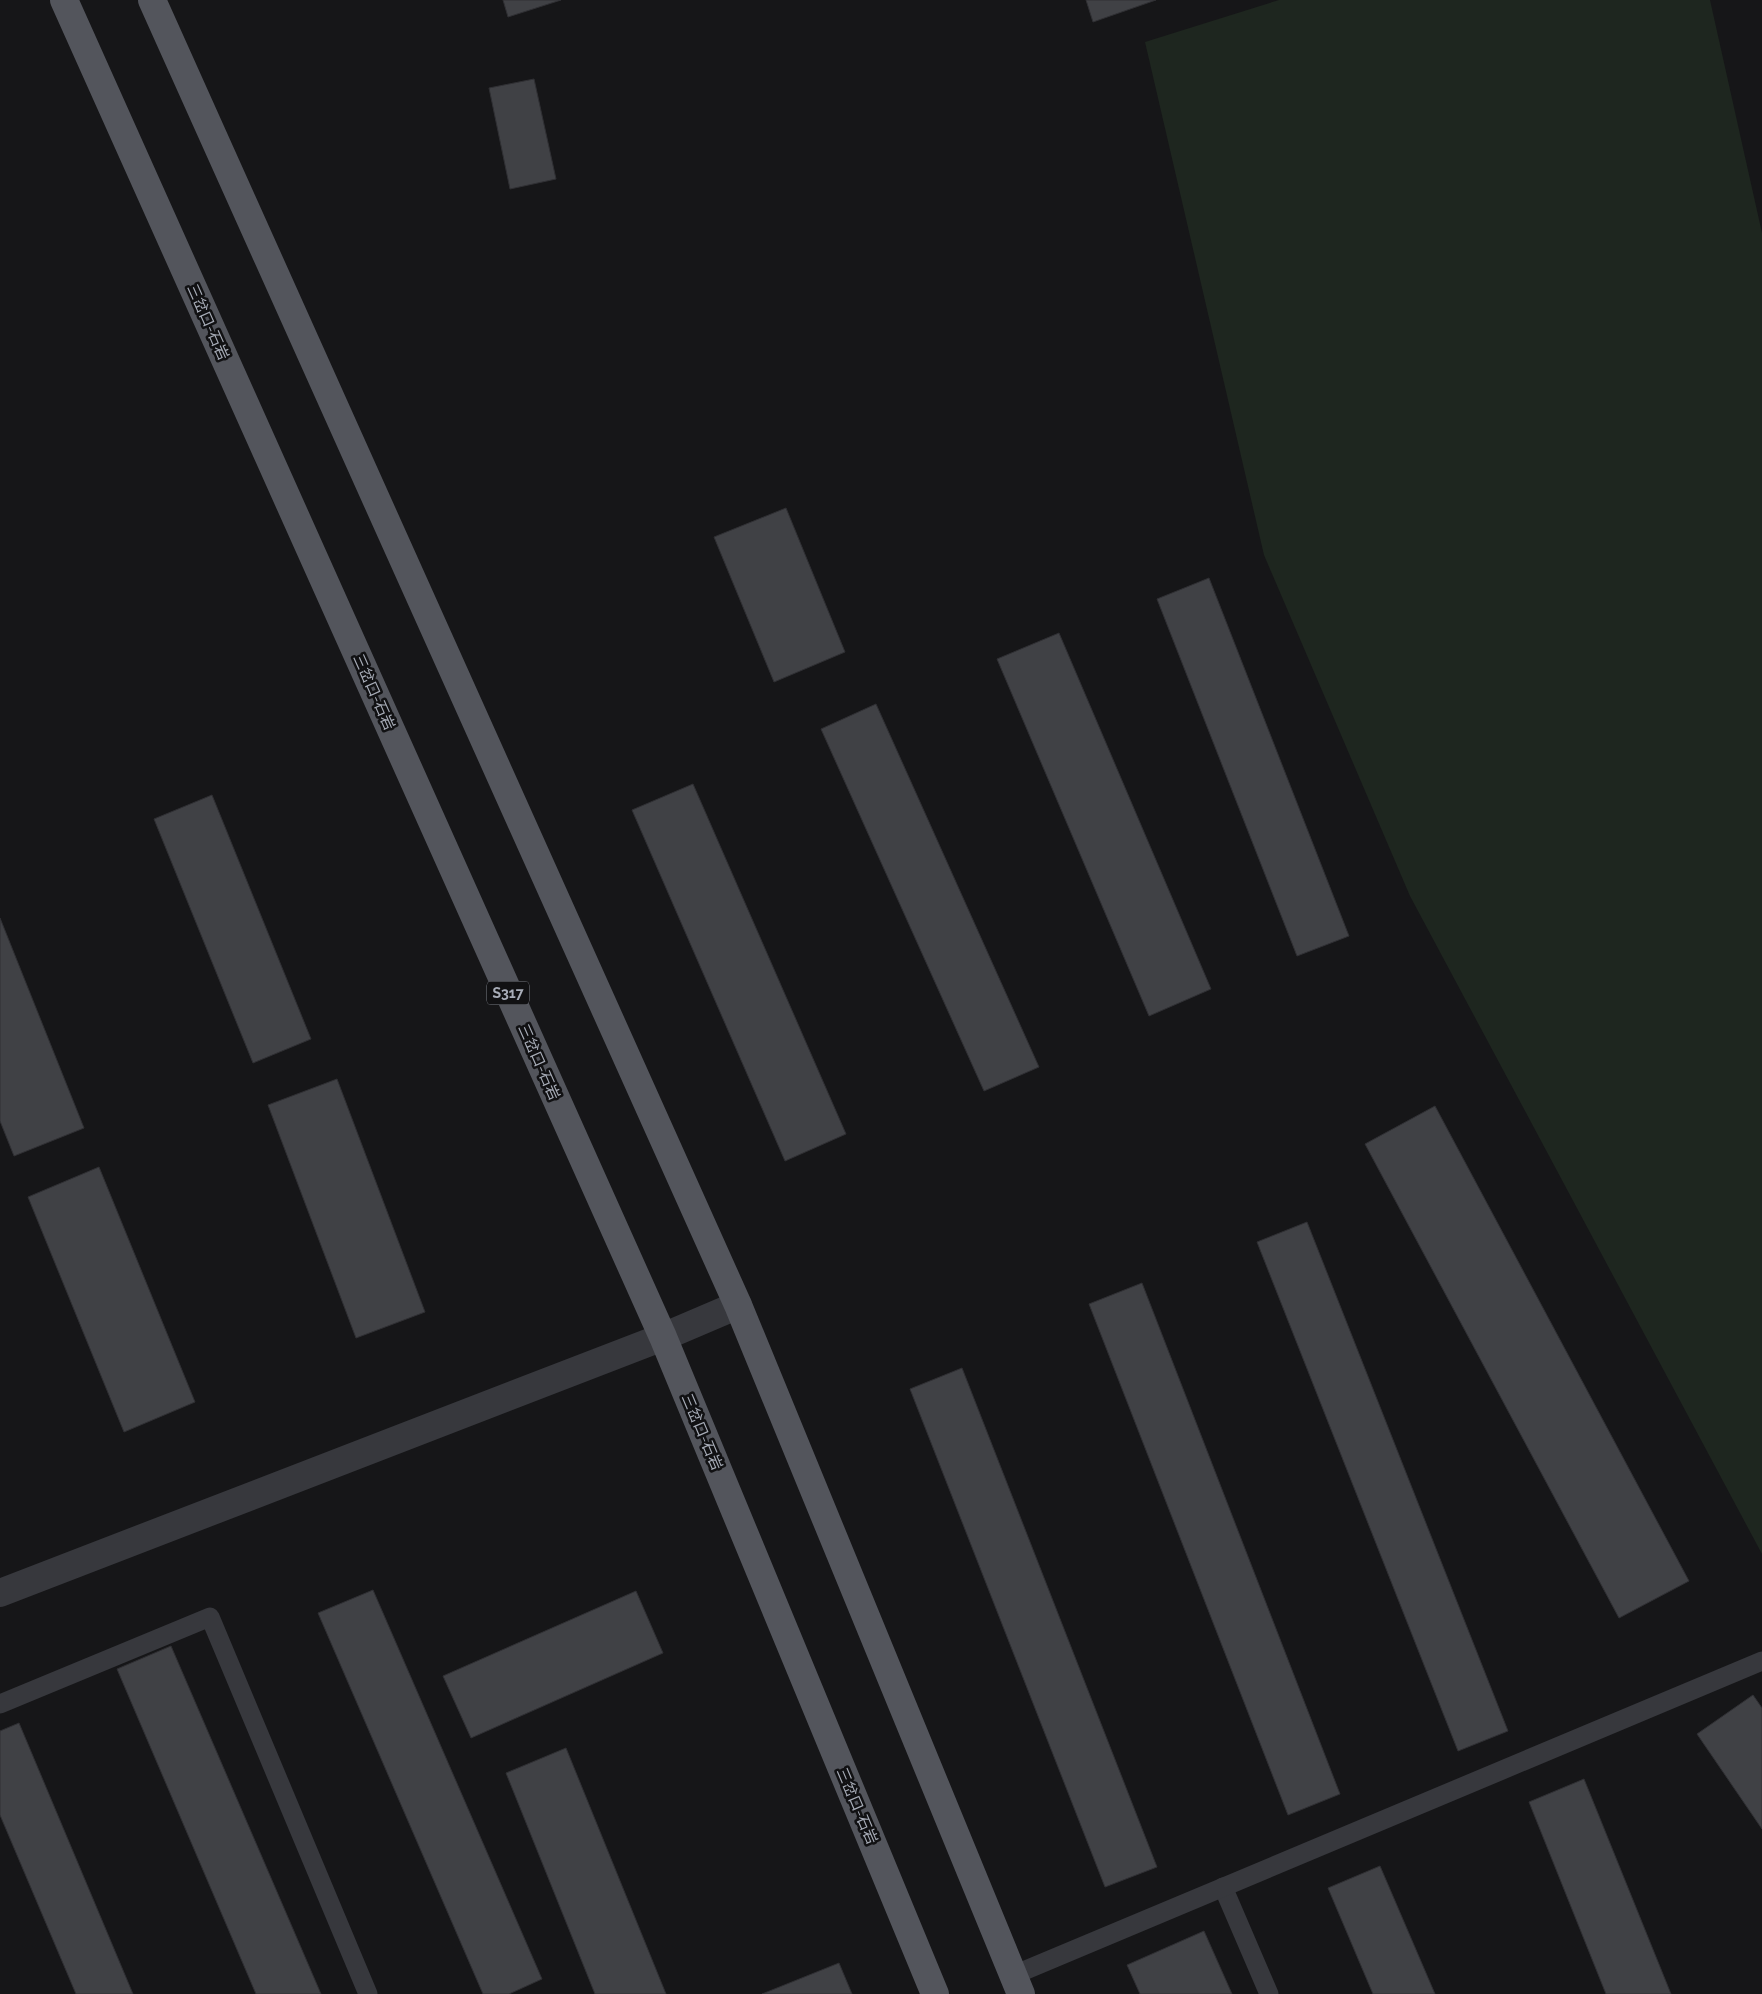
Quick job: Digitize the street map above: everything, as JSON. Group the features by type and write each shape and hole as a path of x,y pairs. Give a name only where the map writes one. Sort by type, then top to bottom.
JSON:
{"main road":[{"name":"三岔口-石岩","path":"64,0 663,1338 935,1994"},
{"path":"152,0 738,1304 1018,1985"}],"street":[{"path":"0,1593 663,1338 738,1304"}],"lane":[{"path":"0,1704 210,1618 368,1994"},
{"path":"1018,1985 1223,1887 1762,1660"},
{"path":"1223,1887 1269,1994"}],"shaded area":[{"path":"1279,0 1710,0 1762,233 1762,1554 1410,896 1264,555 1145,42"}],"building":[{"path":"503,0 561,0 508,17"},
{"path":"1086,0 1156,0 1093,22"},
{"path":"534,79 556,179 510,189 489,88"},
{"path":"786,508 845,652 774,682 714,537"},
{"path":"1209,578 1349,936 1297,956 1157,599"},
{"path":"1059,633 1211,989 1149,1016 997,659"},
{"path":"876,704 1039,1067 984,1091 821,729"},
{"path":"693,784 846,1134 785,1161 632,810"},
{"path":"212,795 311,1039 253,1063 154,819"},
{"path":"0,918 84,1128 14,1156 0,1121"},
{"path":"337,1079 425,1312 356,1338 268,1105"},
{"path":"1435,1106 1689,1581 1619,1618 1365,1144"},
{"path":"99,1167 195,1402 124,1432 28,1197"},
{"path":"1307,1222 1508,1731 1458,1751 1257,1242"},
{"path":"1142,1283 1340,1794 1288,1815 1089,1304"},
{"path":"962,1368 1157,1867 1105,1887 910,1389"},
{"path":"373,1590 542,1979 509,1994 483,1994 318,1613"},
{"path":"636,1591 663,1653 471,1738 443,1676"},
{"path":"171,1646 321,1994 256,1994 117,1669"},
{"path":"1753,1695 1762,1708 1762,1829 1697,1734"},
{"path":"19,1723 133,1994 76,1994 0,1815 0,1731"},
{"path":"566,1748 666,1994 595,1994 506,1773"},
{"path":"1584,1779 1671,1994 1606,1994 1529,1802"},
{"path":"1380,1866 1435,1994 1373,1994 1328,1888"},
{"path":"1204,1931 1232,1994 1140,1994 1127,1965"},
{"path":"839,1963 852,1994 762,1994"}]}
